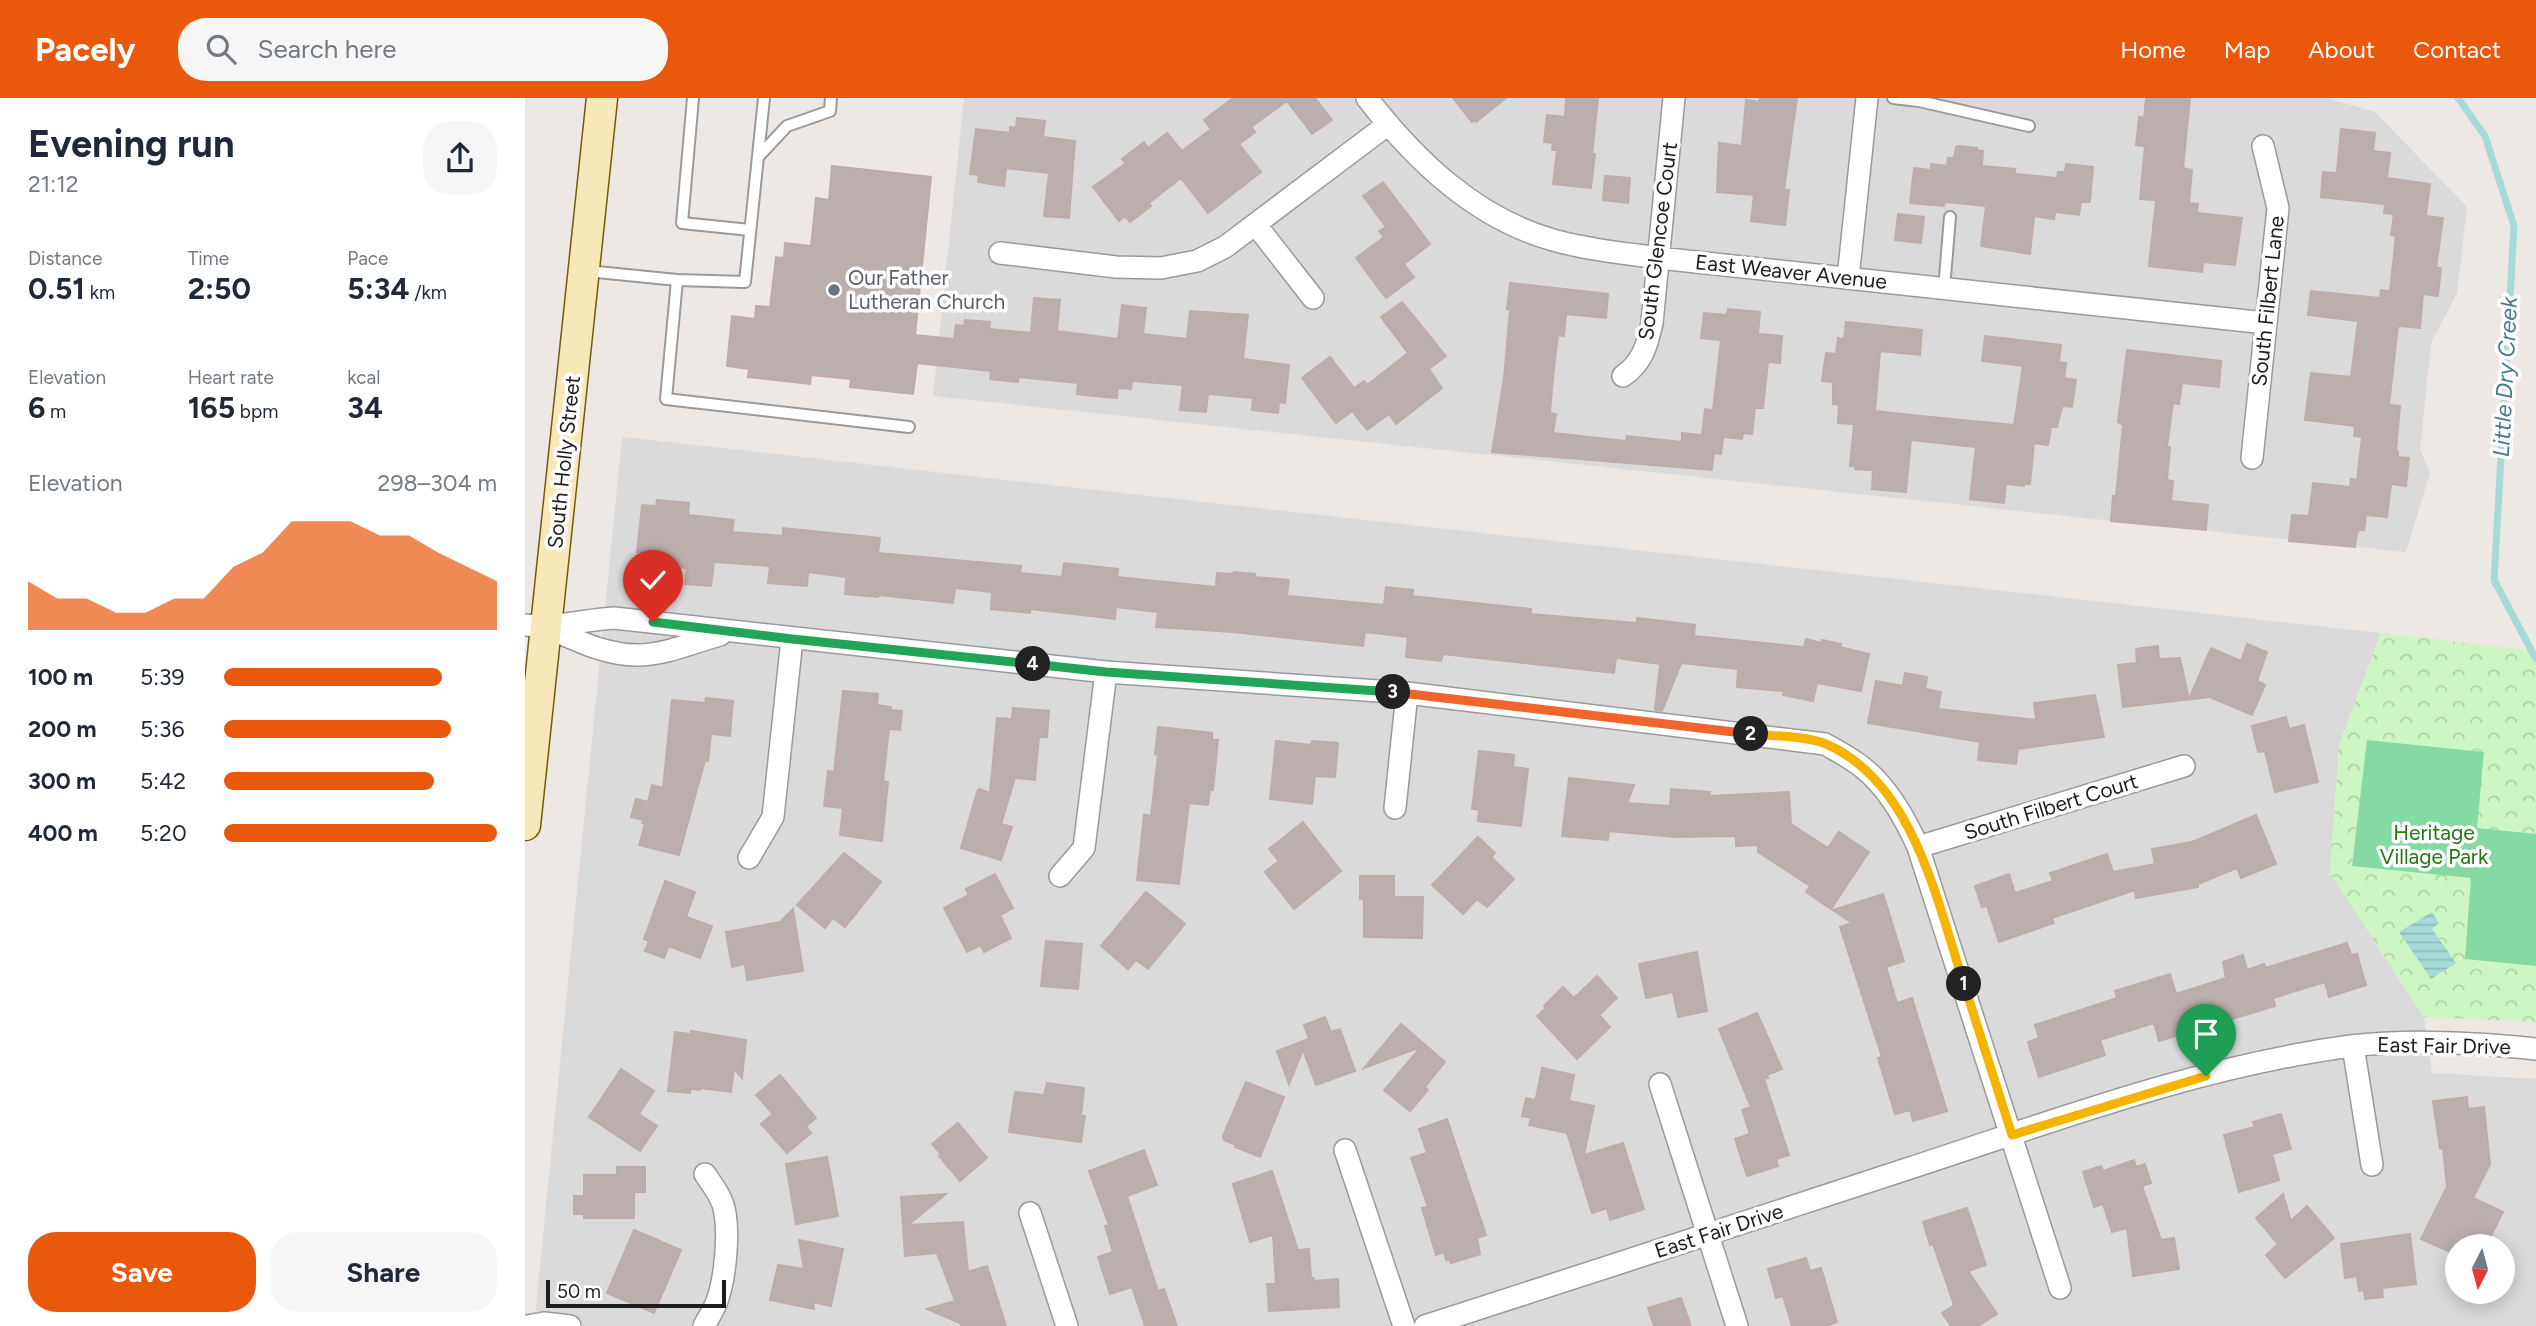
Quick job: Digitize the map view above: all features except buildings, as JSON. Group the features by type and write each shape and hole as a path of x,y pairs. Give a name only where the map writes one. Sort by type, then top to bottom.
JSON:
{"main road":[{"name":"South Holly Street","path":"525,825 536,626 584,271 603,98"}],"street":[{"name":"East Weaver Avenue","path":"1367,98 1388,125 1439,177 1489,213 1518,228 1589,249 2266,323"},
{"name":"South Glencoe Court","path":"1623,376 1640,361 1647,346 1652,323 1674,98"},
{"path":"1848,278 1867,98"},
{"path":"1000,253 1116,267 1161,268 1197,261 1225,247 1256,225 1388,125"},
{"name":"South Filbert Lane","path":"2252,458 2278,208 2263,146"},
{"path":"1256,225 1313,298"},
{"path":"536,626 614,618 1106,672 1407,693 1825,744 1864,768 1906,821 1918,847 2060,1287"},
{"path":"536,626 598,649 640,655 660,652 728,632"},
{"path":"749,858 773,817 792,639"},
{"path":"1060,876 1084,848 1106,672"},
{"path":"1395,808 1407,693"},
{"name":"South Filbert Court","path":"1918,847 2184,766"},
{"name":"East Fair Drive","path":"1425,1326 2012,1135 2206,1076 2353,1046 2445,1043 2536,1049"},
{"name":"East Fair Drive","path":"2353,1046 2372,1165"},
{"path":"1660,1084 1737,1326"},
{"path":"1345,1150 1404,1326"},
{"path":"704,1326 717,1302 723,1276 726,1241 725,1212 719,1193 705,1174"},
{"path":"1030,1213 1067,1326"},
{"path":"527,1326 544,1323 570,1326"}],"lane":[{"path":"693,98 683,223 750,230"},
{"path":"584,271 677,280 745,282 764,98"},
{"path":"758,157 787,126 830,111 831,98"},
{"path":"1893,98 1919,101 2029,126"},
{"path":"1944,289 1950,217"},
{"path":"677,280 666,399 909,427"}],"shaded area":[{"path":"964,98 2327,98 2375,112 2467,207 2457,293 2431,343 2420,450 2430,473 2406,552 933,396"},
{"path":"622,437 2381,633 2339,745 2330,873 2424,1017 2432,1073 2536,1079 2536,1326 534,1326"}],"green space":[{"name":"Heritage Village Park","path":"2381,633 2536,651 2536,1022 2424,1017 2330,873 2339,745"},
{"path":"2367,740 2484,752 2477,828 2536,834 2536,966 2465,959 2471,878 2352,866"}],"water":[{"path":"2432,912 2439,923 2432,929 2456,963 2431,979 2399,932"}],"waterway":[{"name":"Little Dry Creek","path":"2458,98 2485,136 2514,226 2494,580 2536,659"}],"place":[{"name":"Our Father Lutheran Church","path":"834,290"}],"route":[{"path":"653,622 1106,672 1407,693 1825,744 1864,768 1893,800 1906,821 1918,847 1943,920 2012,1135 2206,1076"}]}
